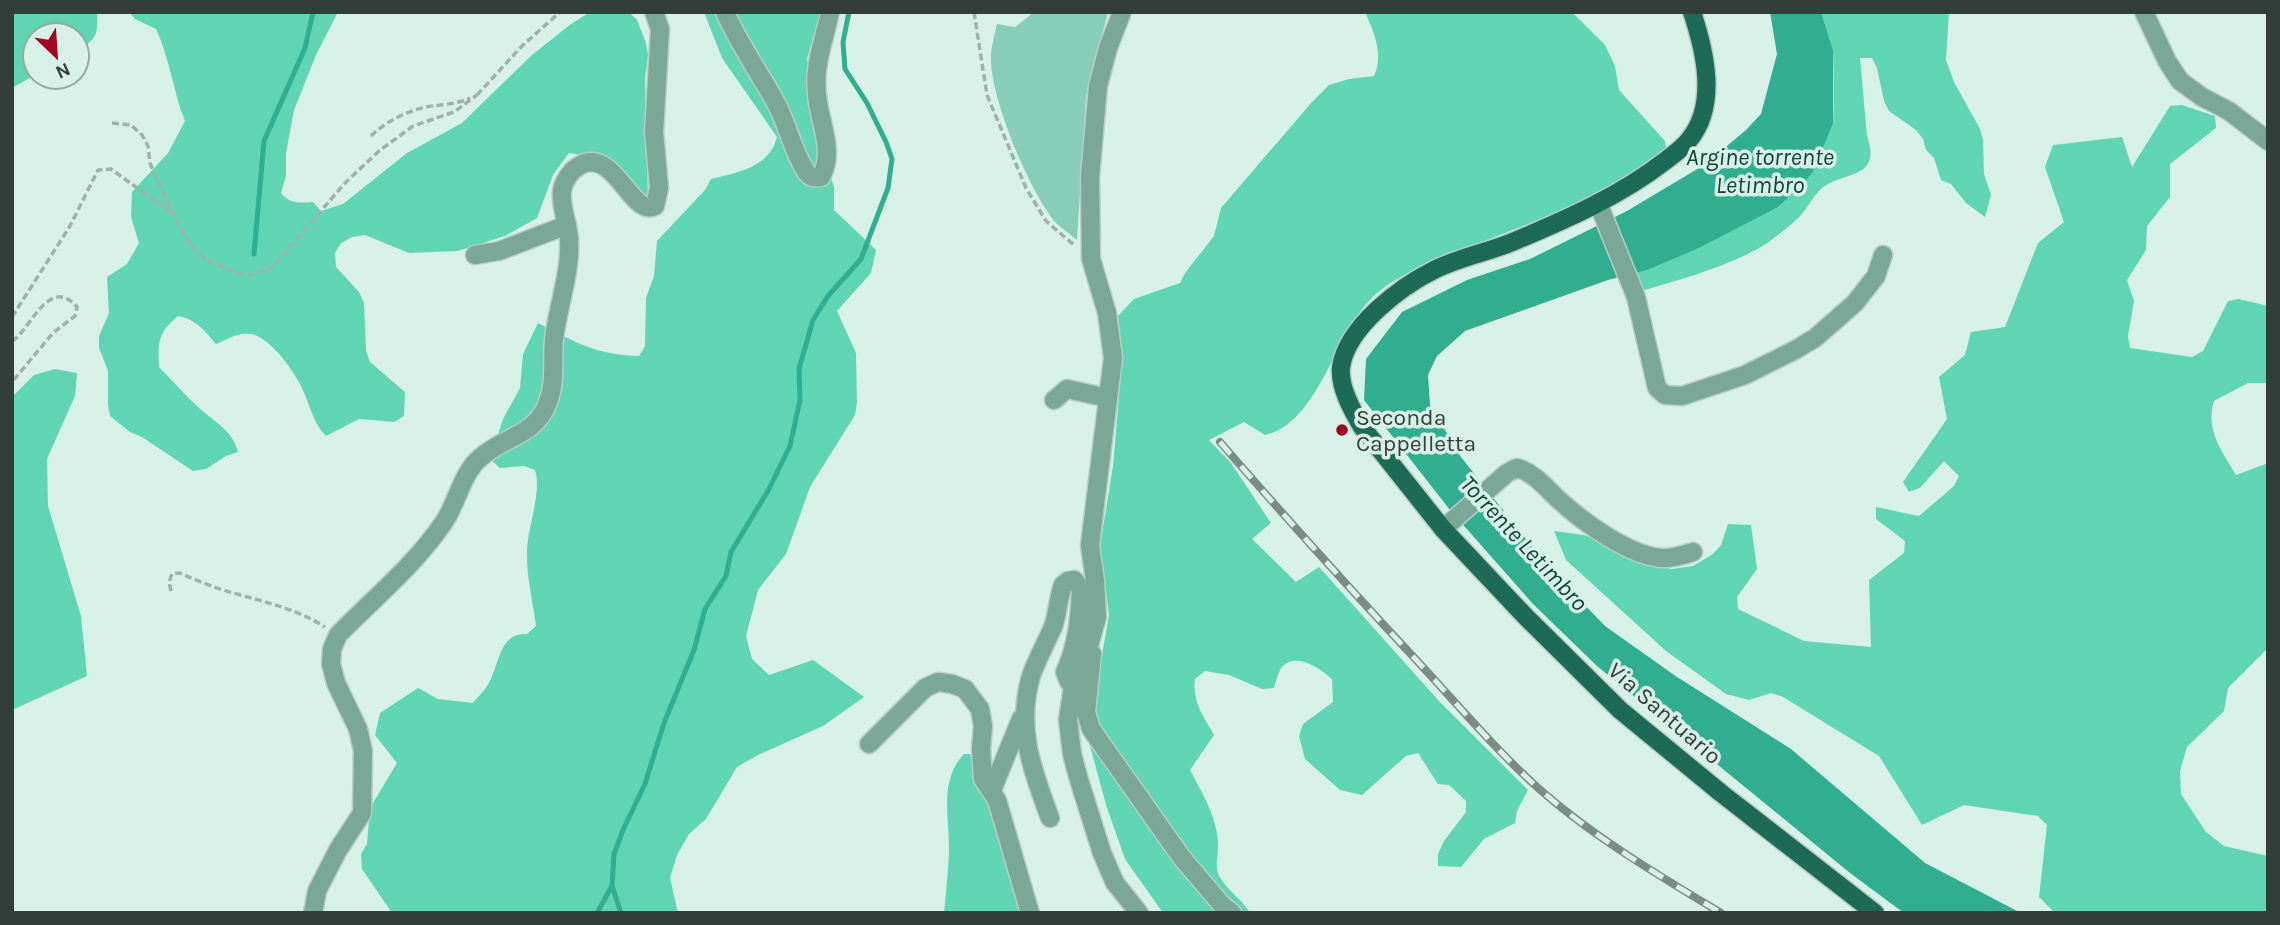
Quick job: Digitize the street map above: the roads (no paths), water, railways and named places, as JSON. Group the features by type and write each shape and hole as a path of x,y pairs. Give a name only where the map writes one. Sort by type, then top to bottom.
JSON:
{"main road":[{"name":"Via Santuario","path":"1692,12 1703,45 1707,75 1704,104 1698,125 1689,141 1600,210 1435,269 1388,299 1365,323 1346,349 1341,369 1352,408 1362,427 1446,526 1567,659 1620,710 1875,913"}],"street":[{"path":"313,913 317,891 362,813 363,751 358,729 336,683 331,664 331,649 338,635 428,543 444,522 468,474 480,458 534,426 543,413 552,384 554,339 568,262 567,225 562,194 564,183 580,164 593,163 605,167 618,178 642,208 655,206 659,188 654,132 660,29 654,12"},
{"path":"724,12 775,102 809,176 815,178 821,177 828,159 815,76 830,12"},
{"path":"1122,12 1108,48 1098,86 1090,177 1091,259 1108,313 1113,358 1090,545 1097,617 1073,686 1068,720 1072,754 1102,853 1115,883 1139,913"},
{"path":"2144,12 2167,61 2180,81 2202,97 2230,111 2268,141"},
{"path":"1600,210 1636,297 1657,388 1665,395 1682,396 1745,374 1815,338 1855,303 1876,276 1883,255"},
{"path":"474,255 499,251 567,225"},
{"path":"1054,400 1067,389 1108,398"},
{"path":"1446,526 1507,472 1517,468 1533,476 1587,523 1622,545 1658,558 1693,552"},
{"path":"992,790 1024,712 1031,676 1054,625 1063,584 1074,580 1081,589 1080,612 1073,654 1065,672 1073,686"},
{"path":"1088,649 1092,654 1086,712 1091,729 1182,858 1232,913"},
{"path":"869,744 925,688 938,682 965,689 980,709 983,726 983,779 998,800 1030,913"},
{"path":"1024,712 1025,737 1035,777 1050,818"}],"water":[{"name":"Argine torrente Letimbro","path":"1770,12 1821,12 1833,50 1833,124 1813,172 1776,208 1699,248 1647,270 1608,280 1465,331 1437,356 1428,375 1430,405 1461,457 1548,567 1605,626 1677,677 1791,749 1925,863 2021,913 1904,913 1850,873 1597,666 1533,604 1450,510 1364,400 1366,359 1402,312 1467,280 1530,259 1627,211 1704,165 1746,130 1761,114 1777,54"}],"waterway":[{"path":"254,254 264,141 305,48 313,12"},
{"path":"597,913 612,886 614,854 645,784 664,723 694,650 705,609 726,576 731,552 769,489 790,446 800,400 799,369 813,320 828,296 861,259 888,188 892,159 886,142 867,103 845,69 843,42 849,12"},
{"path":"612,886 621,913"}],"railway":[{"path":"1220,442 1477,727 1521,772 1558,805 1603,838 1721,913"}],"place":[{"name":"Seconda Cappelletta","path":"1342,430"}],"water label":[{"name":"Torrente Letimbro","path":"1524,543"}]}
